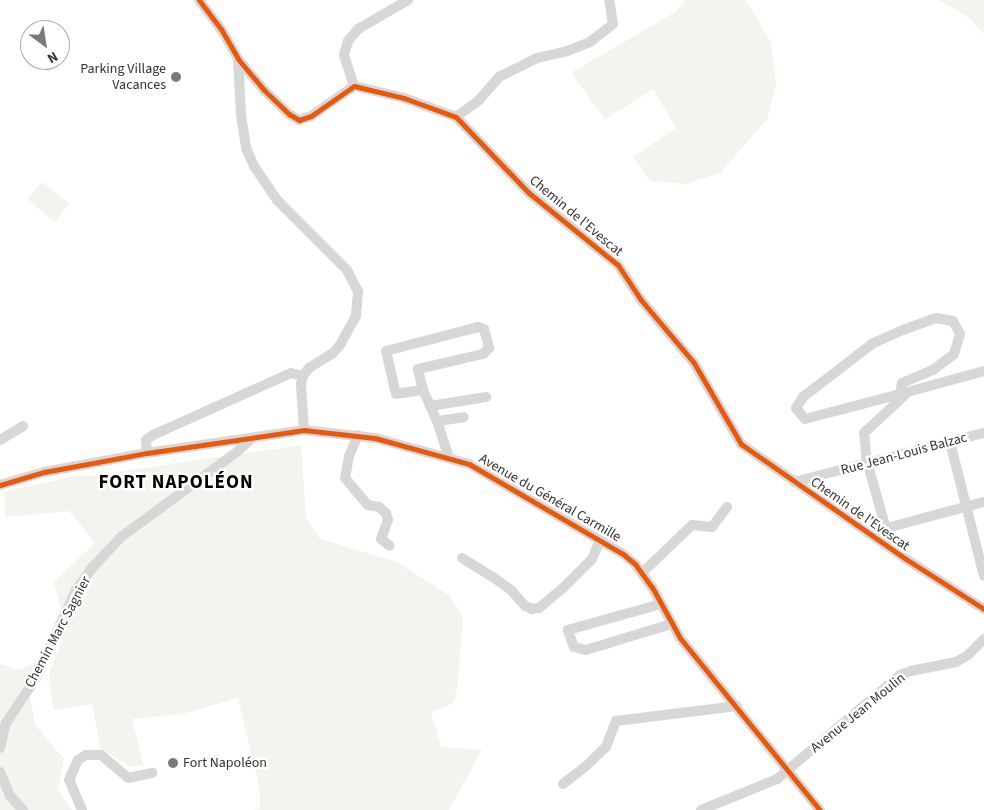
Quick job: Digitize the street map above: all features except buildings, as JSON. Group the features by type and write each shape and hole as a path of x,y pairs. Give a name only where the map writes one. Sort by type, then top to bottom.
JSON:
{"street":[{"path":"199,0 221,29 238,59 264,90 289,114 299,120 311,116 354,86 344,54 348,41 358,29 408,0"},
{"path":"456,117 479,100 499,77 537,58 567,52 590,42 613,24 609,0"},
{"path":"238,59 241,115 246,148 254,166 277,200 342,264 353,279 358,292 356,316 340,345 333,353 309,368 303,376 301,385 304,430"},
{"name":"Chemin de l'Evescat","path":"354,86 404,98 456,117 529,193 618,265 641,300 694,363 741,444 868,533 984,609"},
{"path":"904,393 902,383 933,370 954,354 960,334 953,322 936,318 905,328 872,344 803,397 796,408 805,420 984,372"},
{"path":"423,390 396,394 386,351 478,327 484,329 489,348 484,354 418,369 423,390 437,421 449,457"},
{"path":"147,453 146,440 153,435 291,373 303,376"},
{"path":"886,529 867,465 864,433 904,393"},
{"path":"430,406 486,397"},
{"path":"437,421 464,417"},
{"path":"0,440 23,426"},
{"name":"Avenue du Général Carmille","path":"0,485 44,472 147,453 304,430 358,435 449,457 486,472 629,558 642,573 672,624 820,810"},
{"name":"Rue Jean-Louis Balzac","path":"794,482 867,465 984,433"},
{"path":"358,435 348,456 345,478 368,504 379,507 386,514 388,520 381,539 390,546"},
{"name":"Chemin Marc Sagnier","path":"0,748 6,723 36,678 76,590 91,569 121,537 238,452 252,438"},
{"path":"950,442 984,576"},
{"path":"868,533 984,502"},
{"path":"642,573 692,526 712,527 726,507"},
{"path":"462,558 493,576 512,591 525,606 532,609 539,608 563,588 592,559 600,540"},
{"path":"661,604 568,630 574,647 586,650 672,624"},
{"name":"Avenue Jean Moulin","path":"701,810 777,779 789,771 900,675 911,670 956,662 968,655 984,639"},
{"path":"563,784 606,747 616,721 737,706"},
{"path":"82,810 69,780 78,760 86,755 101,755 128,778 152,773"},
{"path":"0,772 10,796 23,810"}],"shaded area":[{"path":"686,0 746,0 771,43 776,84 767,119 720,173 685,184 650,181 633,157 676,128 653,89 605,119 571,73 677,11"},
{"path":"939,0 984,0 984,34 968,17"},
{"path":"42,182 69,204 55,222 28,200"},
{"path":"301,445 306,518 320,539 397,562 449,595 463,617 458,684 454,703 431,712 441,747 482,750 449,810 254,810 260,808 260,790 238,698 182,714 132,719 143,764 131,767 101,749 92,704 53,710 49,674 66,629 54,582 95,543 69,511 6,517 4,492 69,477 90,476"},
{"path":"38,661 39,664 28,684 35,725 64,759 58,791 72,810 0,810 0,664 20,670"}],"cycle path":[{"path":"199,0 221,29 238,59 264,90 289,114 299,120 311,116 354,86 404,98 456,117 529,193 618,265 641,300 694,363 741,444 906,559 984,609"},
{"path":"0,485 44,472 147,453 304,430 375,438 469,464 623,554 635,564 652,587 680,638 820,810"}],"place":[{"name":"Parking Village Vacances","path":"176,77"},
{"name":"Fort Napoléon","path":"173,763"}],"district":[{"name":"FORT NAPOLÉON","path":"176,483"}]}
